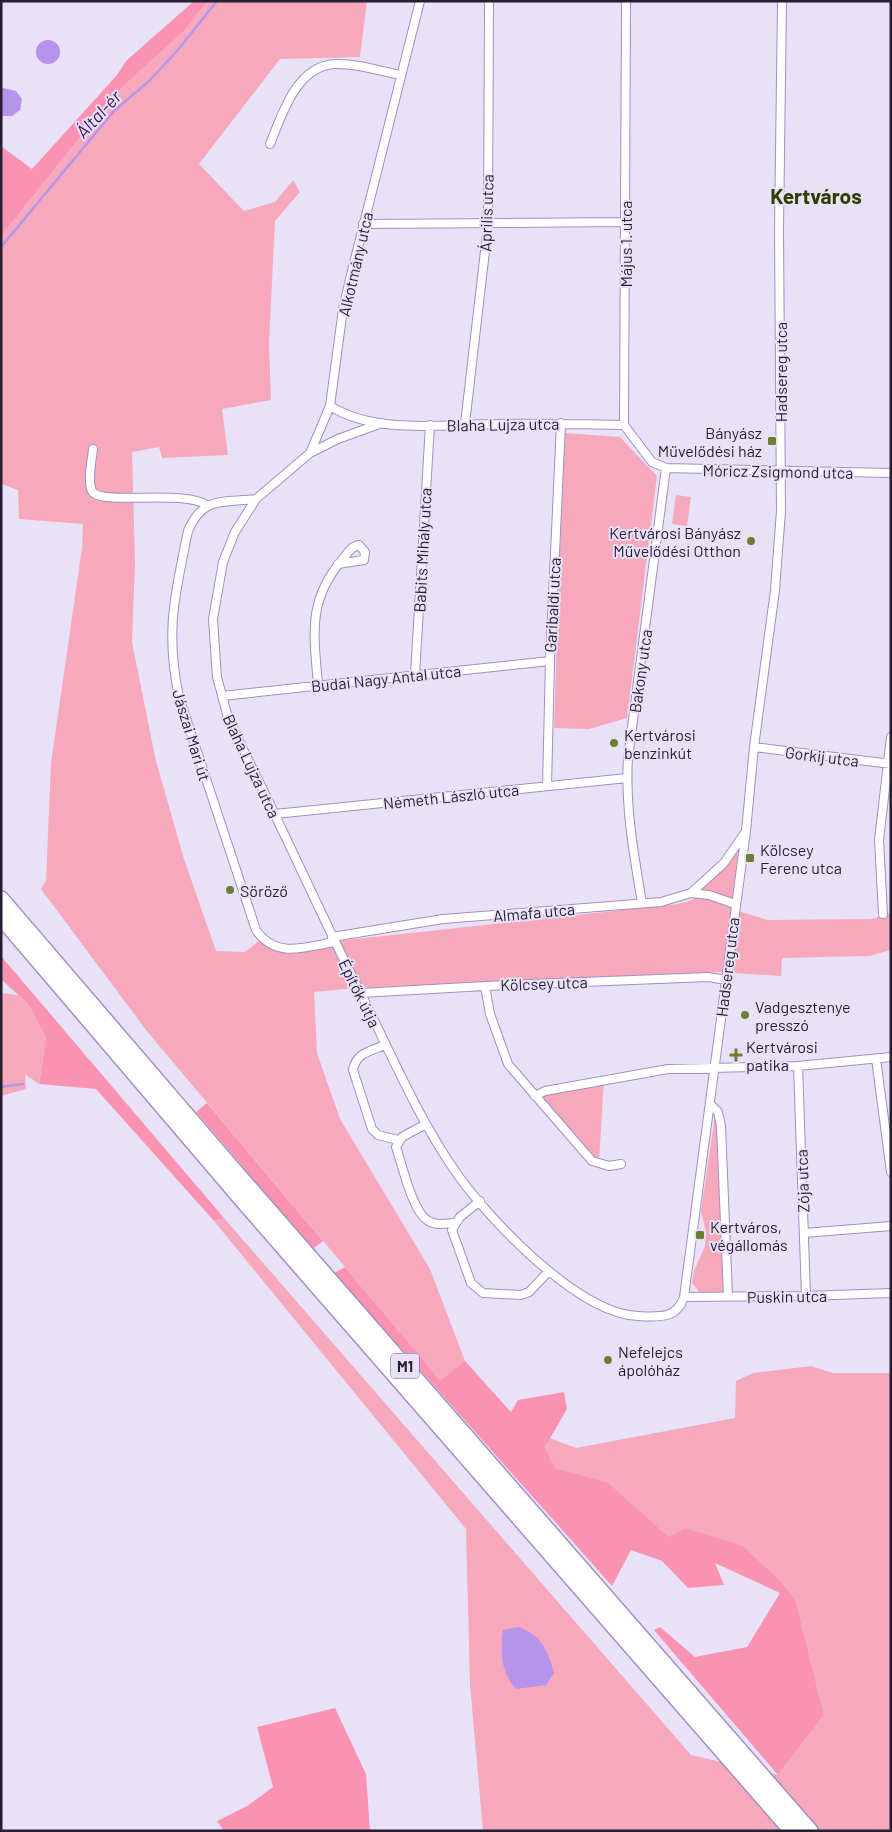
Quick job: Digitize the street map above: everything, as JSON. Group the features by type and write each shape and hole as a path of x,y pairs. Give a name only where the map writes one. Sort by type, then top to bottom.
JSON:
{"highway":[{"name":"M1","path":"1,899 224,1160 810,1831"},
{"name":"M1","path":"1,917 243,1201 792,1831"}],"street":[{"name":"Alkotmány utca","path":"310,453 330,406 343,309 420,1"},
{"name":"Április utca","path":"465,424 488,225 489,1"},
{"name":"Május 1. utca","path":"624,425 626,1"},
{"name":"Hadsereg utca","path":"681,1306 684,1297 746,831 754,747 775,590 782,511 779,229 782,1"},
{"path":"270,144 293,92 319,69 336,64 400,75"},
{"path":"363,224 488,225 625,222"},
{"name":"Blaha Lujza utca","path":"330,406 353,418 382,423 430,425 561,423 624,425"},
{"name":"Blaha Lujza utca","path":"333,939 234,731 222,696 217,677 213,637 218,582 223,562 235,532 256,499 310,453 338,439 382,423"},
{"name":"Garibaldi utca","path":"547,786 550,661 561,423"},
{"name":"Babits Mihály utca","path":"415,675 430,425"},
{"path":"624,425 652,462 666,468"},
{"path":"93,449 90,485 92,492 96,496 108,498 163,496 194,498 207,505 226,501 256,499"},
{"name":"Móricz Zsigmond utca","path":"666,468 891,473"},
{"name":"Bakony utca","path":"642,903 631,837 627,778 666,468"},
{"name":"Jászai Mari út","path":"207,505 198,514 188,531 174,603 171,651 179,697 256,930 269,944 284,950 333,939"},
{"path":"318,685 314,626 316,608 322,589 338,564"},
{"name":"Budai Nagy Antal utca","path":"222,696 550,661"},
{"path":"883,914 879,840 891,737"},
{"name":"Gorkij utca","path":"754,747 889,764"},
{"name":"Németh László utca","path":"275,814 627,778"},
{"name":"Hadsereg utca","path":"691,893 724,863 746,831"},
{"name":"Almafa utca","path":"333,939 443,919 661,902 691,893 709,895 735,904"},
{"name":"Építők útja","path":"333,939 426,1124 454,1170 513,1238 549,1271 593,1303 612,1312 632,1316 664,1316 673,1314 681,1306"},
{"name":"Kölcsey utca","path":"361,993 708,977 727,980"},
{"path":"485,986 490,1014 508,1064 592,1161 609,1166 621,1164"},
{"name":"Építők útja","path":"385,1045 360,1055 355,1061 353,1070 372,1129 378,1135 398,1140"},
{"path":"535,1096 545,1091 624,1075 668,1069 798,1066 891,1057"},
{"path":"876,1059 891,1172"},
{"name":"Zója utca","path":"798,1066 806,1296"},
{"path":"710,1104 718,1112 721,1126 728,1296"},
{"path":"426,1124 398,1140 396,1147 419,1212 427,1221 437,1224 454,1223"},
{"path":"480,1201 454,1223 452,1230 471,1283 483,1293 521,1295 529,1292 549,1271"},
{"path":"804,1233 891,1226"},
{"name":"Puskin utca","path":"684,1297 891,1293"}],"shaded area":[{"path":"194,1 208,1 185,30 115,94 1,236 1,146 32,169 117,75 126,61"},
{"path":"208,1 367,1 360,57 280,59 199,164 244,211 275,202 293,180 300,192 275,221 269,343 271,400 222,409 228,455 162,458 159,447 132,452 135,563 132,642 156,761 184,859 216,951 245,952 260,940 277,949 290,952 337,941 678,904 692,900 736,853 739,856 731,909 768,920 871,919 891,913 891,950 869,956 782,958 781,976 718,972 372,989 365,987 314,992 317,1053 340,1119 430,1269 465,1361 440,1380 146,1030 41,889 46,881 51,763 82,548 83,524 19,519 18,490 1,484 1,236 115,94 185,30"},
{"path":"48,40 53,41 59,47 59,57 53,63 48,64 43,63 37,57 36,52 37,47 43,41"},
{"path":"1,89 16,91 22,99 20,110 12,116 1,116"},
{"path":"564,433 620,437 657,476 627,718 589,729 554,728"},
{"path":"676,495 691,497 687,526 672,524"},
{"path":"1,956 224,1218 214,1221 96,1089 39,1084 46,1038 28,1004 1,979"},
{"path":"1,993 18,995 28,1004 46,1038 39,1084 25,1074 26,1089 1,1096"},
{"path":"604,1080 599,1161 597,1162 540,1096 547,1091"},
{"path":"207,1103 323,1241 313,1249 196,1112"},
{"path":"716,1109 719,1126 724,1292 701,1294 692,1283 694,1271 705,1246 706,1232 701,1211"},
{"path":"224,1218 691,1755 778,1775 824,1715 796,1601 782,1582 743,1546 669,1537 608,1484 555,1468 545,1447 550,1438 576,1448 735,1418 736,1381 753,1373 811,1366 833,1373 891,1373 891,1831 483,1831 470,1685 466,1529 214,1221"},
{"path":"345,1267 440,1380 465,1361 511,1412 518,1400 564,1392 567,1409 545,1447 555,1468 608,1483 669,1537 685,1528 743,1546 782,1582 796,1601 824,1715 778,1775 654,1630 660,1627 695,1657 747,1647 780,1593 715,1563 724,1585 688,1588 662,1561 631,1550 612,1586 334,1273"},
{"path":"520,1627 534,1635 546,1651 554,1673 546,1685 516,1689 507,1676 502,1654 503,1630"},
{"path":"335,1708 366,1774 370,1831 224,1831 217,1821 247,1806 273,1787 257,1727"}],"waterway":[{"name":"Által-ér","path":"1,247 114,111 149,81 177,51 217,1"},
{"path":"1,1087 23,1084"}],"place":[{"name":"Bányász Művelődési ház","path":"772,441"},
{"name":"Kertvárosi Bányász Művelődési Otthon","path":"751,541"},
{"name":"Kertvárosi benzinkút","path":"614,743"},
{"name":"Kölcsey Ferenc utca","path":"750,858"},
{"name":"Söröző","path":"230,890"},
{"name":"Vadgesztenye presszó","path":"745,1015"},
{"name":"Kertvárosi patika","path":"736,1055"},
{"name":"Kertváros, végállomás","path":"700,1235"},
{"name":"Nefelejcs ápolóház","path":"608,1360"}],"district":[{"name":"Kertváros","path":"816,195"}]}
